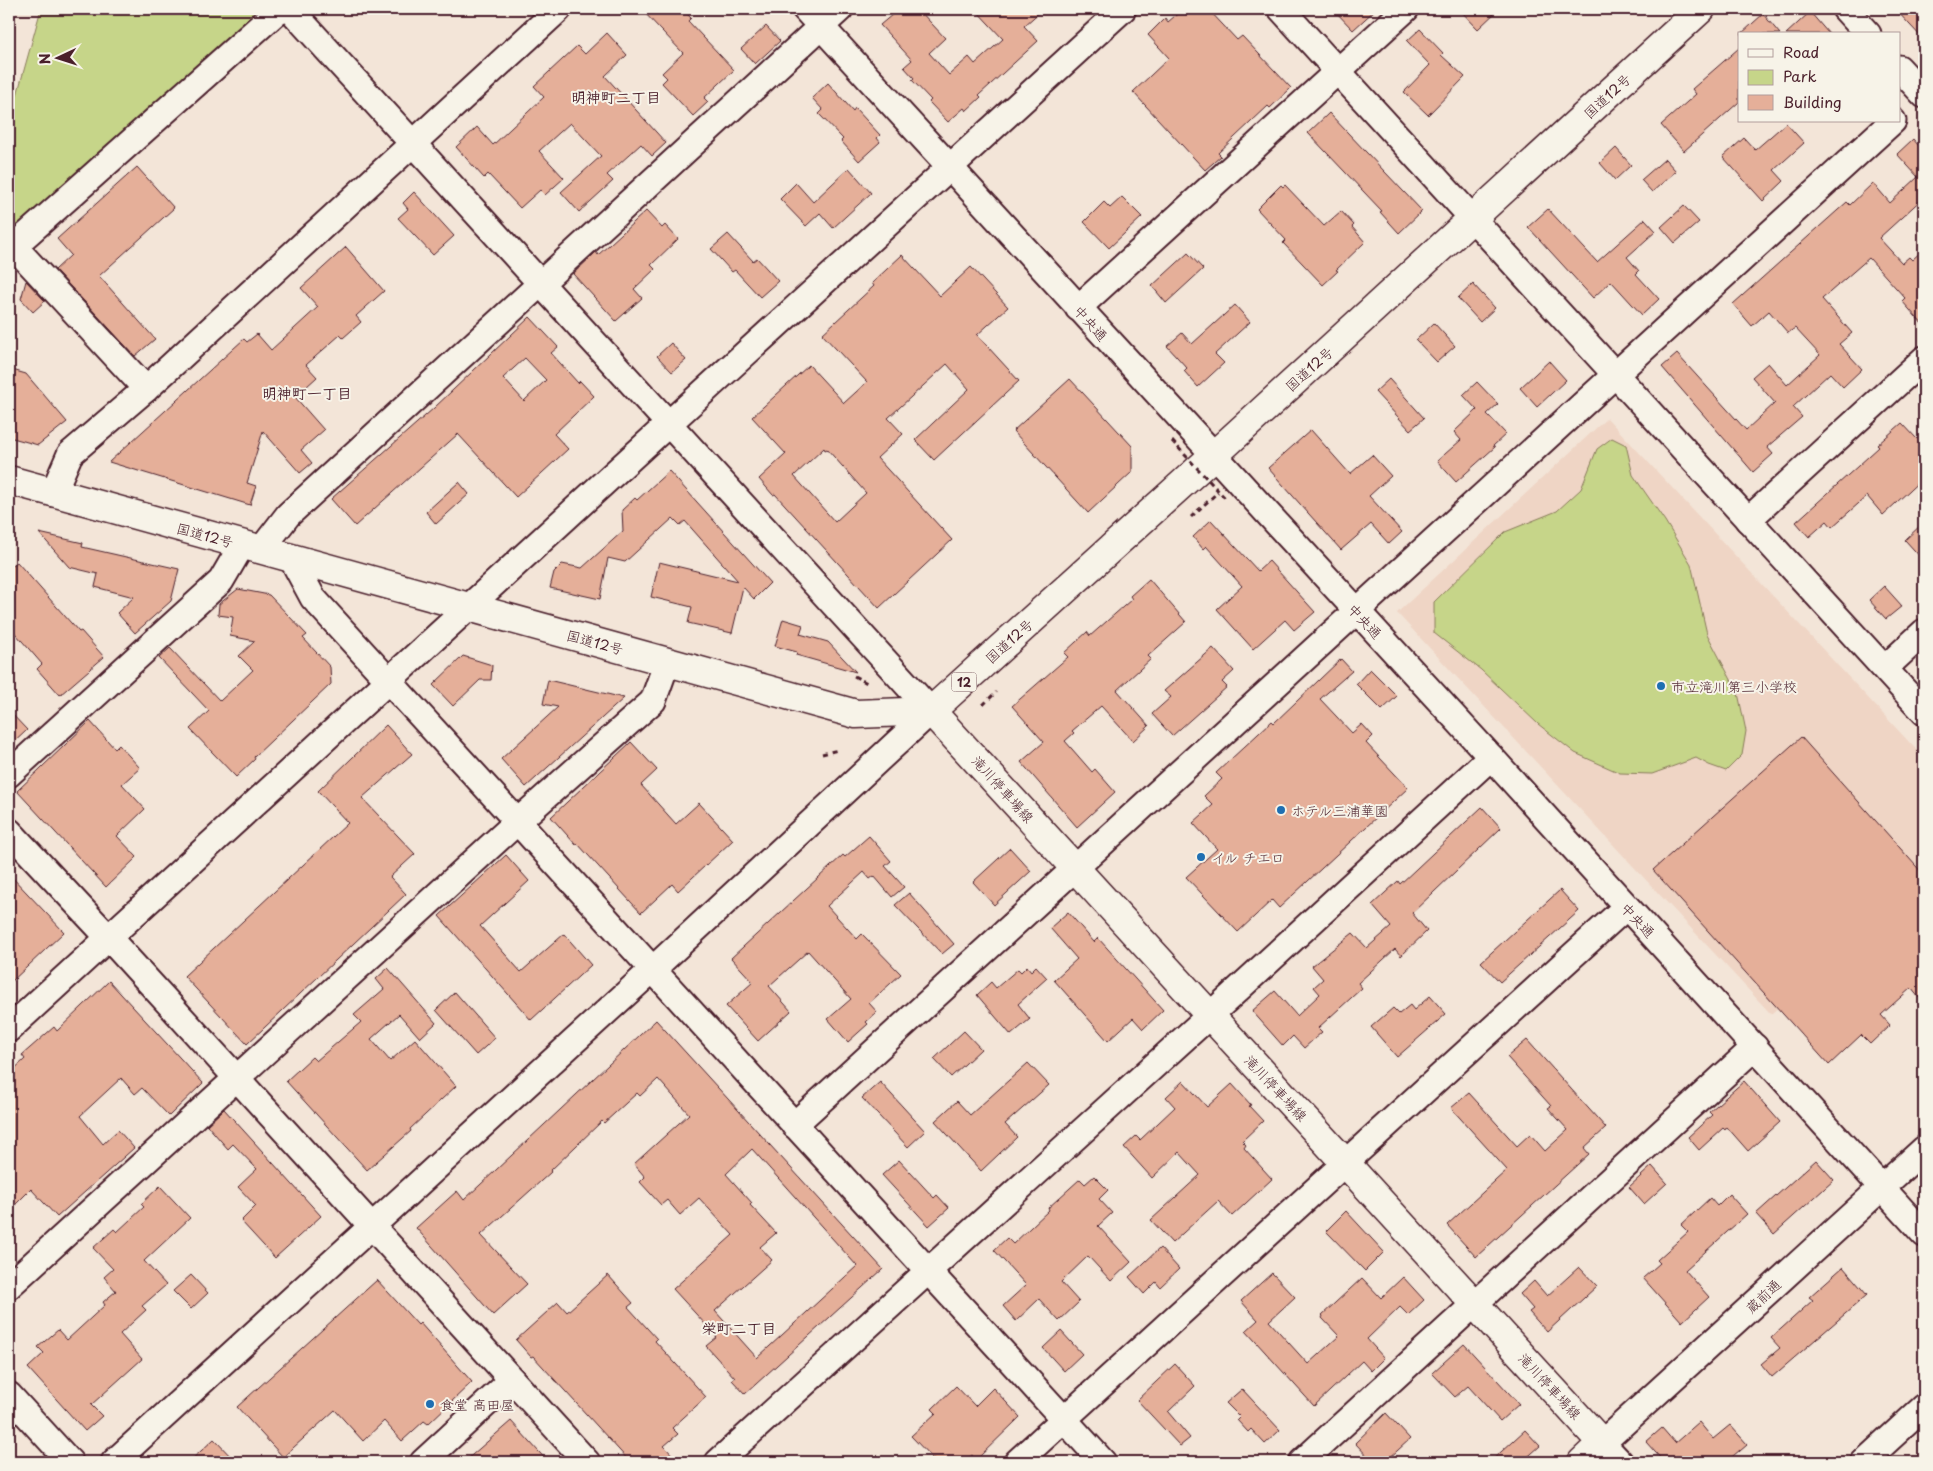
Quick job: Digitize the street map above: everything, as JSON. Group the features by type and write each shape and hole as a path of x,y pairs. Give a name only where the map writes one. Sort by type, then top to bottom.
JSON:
{"main road":[{"name":"国道12号","path":"9,480 466,608 856,714 931,711 1214,456 1702,9"},
{"name":"滝川停車場線","path":"931,711 1611,1453"},
{"path":"1582,1462 1611,1453"}],"street":[{"path":"146,388 11,244 280,9"},
{"path":"114,1462 652,970 931,711 670,424 411,144 290,9"},
{"path":"53,493 70,454 146,388 559,9"},
{"path":"9,774 221,581 251,548 540,283 813,18 840,9"},
{"path":"9,1029 466,608 1123,9"},
{"path":"1281,9 1339,70 1924,712"},
{"path":"1078,308 1406,9"},
{"path":"1845,9 1866,32"},
{"name":"中央通","path":"813,18 1491,756 1626,908 1924,1234"},
{"path":"1900,69 1924,94 1900,114"},
{"path":"794,1125 1892,122"},
{"path":"1748,520 1924,359"},
{"path":"292,559 313,598 1103,1462"},
{"path":"1885,668 1924,632"},
{"path":"9,1286 653,700 667,662"},
{"path":"718,1462 1209,1016 1491,756"},
{"path":"9,831 587,1462"},
{"path":"1017,1462 1626,908"},
{"path":"1302,1462 1755,1047"},
{"name":"蔵前通","path":"1611,1453 1924,1148"},
{"path":"424,1462 512,1380"},
{"path":"9,1395 70,1462"},
{"path":"1864,1462 1924,1407"}],"path":[{"path":"1172,441 1225,498"},
{"path":"1191,517 1216,494"},
{"path":"854,676 869,684"},
{"path":"983,705 996,692"},
{"path":"822,754 838,750"}],"shaded area":[{"name":"市立滝川第三小学校","path":"1607,418 1924,758 1924,879 1771,1014 1397,613"}],"green space":[{"path":"41,9 249,9 258,19 19,235 9,225 9,124"},
{"path":"1612,438 1626,445 1633,475 1665,521 1691,564 1707,634 1738,693 1746,731 1742,755 1726,771 1696,758 1652,774 1620,773 1575,753 1538,724 1481,670 1434,633 1434,602 1505,532 1557,511 1581,489 1597,449"}],"building":[{"path":"641,9 682,9 691,18 688,21 734,70 704,98 708,102 693,116 662,83 667,78 662,73 683,53"},
{"path":"899,9 918,9 945,38 929,53 949,75 969,57 975,64 1003,39 975,9 1043,9 1024,26 1038,41 979,95 981,97 966,111 964,108 948,122 929,102 931,100 912,80 914,78 904,67 912,60 880,25"},
{"path":"1183,9 1208,9 1237,40 1242,36 1291,88 1270,108 1268,106 1218,153 1221,156 1205,170 1133,92 1169,58 1148,35 1165,18 1168,22"},
{"path":"1333,9 1376,9 1353,30"},
{"path":"1459,9 1499,9 1478,29"},
{"path":"1895,9 1924,9 1924,40"},
{"path":"1810,12 1827,32 1788,32"},
{"path":"1763,14 1778,32 1743,32"},
{"path":"766,26 780,41 755,64 741,49"},
{"path":"1420,29 1443,53 1441,55 1465,77 1428,115 1404,92 1430,65 1407,41"},
{"path":"607,33 627,55 605,76 666,143 652,156 641,144 607,175 613,181 579,212 561,192 601,156 570,123 539,151 564,178 545,195 540,190 520,208 488,174 484,178 456,147 477,127 493,145 544,97 534,86 577,46 585,54"},
{"path":"1738,49 1738,103 1684,151 1661,125 1696,94 1692,89"},
{"path":"828,83 853,111 855,108 880,135 877,138 880,142 859,161 841,141 843,139 819,114 823,110 812,98"},
{"path":"1329,113 1422,211 1399,233 1380,212 1382,211 1308,133"},
{"path":"1786,123 1804,143 1774,170 1784,181 1763,201 1723,157 1744,138 1755,150"},
{"path":"1913,139 1924,152 1924,197 1879,238 1902,263 1909,257 1912,260 1924,249 1924,326 1902,301 1905,298 1869,258 1822,299 1852,333 1839,344 1862,369 1843,387 1830,373 1793,407 1802,417 1767,447 1773,454 1753,472 1662,367 1677,354 1746,430 1775,403 1752,377 1768,363 1787,385 1820,355 1795,328 1788,333 1769,311 1752,326 1733,304 1847,202 1850,205 1873,183 1890,203 1918,177 1897,154"},
{"path":"1616,148 1631,165 1615,180 1600,163"},
{"path":"1665,159 1676,171 1652,192 1641,180"},
{"path":"137,167 174,208 99,276 155,339 135,356 55,270 71,255 57,239"},
{"path":"849,168 871,193 833,228 820,213 806,226 780,199 796,183 813,202"},
{"path":"1281,185 1283,187 1285,185 1324,226 1341,211 1354,225 1352,227 1365,242 1323,285 1283,243 1286,240 1257,209"},
{"path":"414,192 454,236 433,255 398,218 408,209 403,203"},
{"path":"1122,197 1142,217 1109,248 1084,222 1104,202 1110,208"},
{"path":"1684,206 1699,222 1675,243 1661,227"},
{"path":"1548,209 1597,262 1645,219 1656,231 1627,257 1639,271 1636,274 1659,299 1642,315 1611,281 1593,298 1528,227"},
{"path":"646,211 662,228 665,225 678,239 651,265 655,269 634,289 642,298 616,321 573,274 596,252 598,255"},
{"path":"728,234 753,261 757,258 778,281 760,297 735,270 732,272 711,249"},
{"path":"346,247 384,291 356,316 361,322 343,338 340,335 306,365 317,377 295,397 324,430 301,450 312,463 300,473 263,431 247,483 256,486 250,505 109,462 244,339 247,342 257,334 271,350 318,307 301,288"},
{"path":"1188,253 1203,269 1166,303 1152,286"},
{"path":"902,255 940,296 971,267 1008,307 977,335 1019,381 934,460 915,440 969,389 947,364 888,418 903,434 877,458 952,540 879,608 759,479 786,454 752,417 809,365 844,403 867,382 822,334 874,286 872,283","holes":["824,448 825,450 827,449 866,493 835,522 794,476"]},
{"path":"26,281 45,301 33,312 21,299"},
{"path":"1473,284 1495,308 1480,322 1458,298"},
{"path":"1235,305 1250,322 1215,354 1224,363 1198,387 1184,371 1187,368 1167,346 1182,333 1192,344"},
{"path":"530,317 558,347 551,353 578,383 580,381 594,396 554,434 568,449 516,497 458,434 355,526 331,499 434,408","holes":["525,358 546,380 524,401 503,378"]},
{"path":"1434,323 1455,346 1437,362 1416,340"},
{"path":"671,343 686,360 672,372 657,356"},
{"path":"1549,361 1566,380 1537,407 1520,388"},
{"path":"9,369 26,374 67,422 38,445 9,437"},
{"path":"1070,379 1132,446 1132,472 1088,513 1013,431"},
{"path":"1389,379 1424,418 1410,430 1375,392"},
{"path":"1477,382 1498,404 1487,414 1506,434 1493,446 1495,447 1456,482 1437,461 1461,440 1454,432 1477,410 1463,395"},
{"path":"1902,423 1917,439 1924,433 1924,477 1883,515 1867,496 1832,527 1827,521 1809,537 1796,522 1879,447 1877,445"},
{"path":"1311,430 1350,474 1372,455 1391,476 1369,496 1402,532 1389,544 1371,524 1341,550 1268,468"},
{"path":"669,471 770,583 754,599 743,587 732,633 688,623 692,607 651,597 659,562 738,581 685,521 680,525 673,518 625,562 608,558 600,599 550,588 554,572 562,564 582,568 623,531 622,510 635,498 637,500"},
{"path":"459,482 469,494 436,524 426,512"},
{"path":"1211,520 1258,571 1269,561 1315,612 1294,630 1285,620 1253,649 1217,609 1242,586 1206,546 1203,549 1193,537"},
{"path":"1924,522 1924,561 1905,540"},
{"path":"39,533 83,543 82,547 179,569 171,601 135,633 117,613 134,597 95,587 98,574 69,567"},
{"path":"17,562 79,632 81,631 104,657 60,695 37,669 42,664 9,626 9,569"},
{"path":"1149,579 1186,622 1148,656 1151,659 1117,690 1149,726 1133,741 1101,706 1072,731 1074,733 1065,741 1092,772 1095,769 1115,792 1077,827 1021,762 1044,742 1012,706 1068,657 1064,653 1087,632 1090,636 1132,599 1130,596"},
{"path":"1884,586 1902,606 1886,619 1869,600"},
{"path":"238,589 269,595 307,635 303,638 330,667 331,684 254,757 255,759 236,777 190,729 209,711 159,658 170,648 220,701 253,670 239,656 255,641 230,636 233,617 218,615 219,604"},
{"path":"783,619 803,625 800,634 828,642 856,672 796,655 797,652 775,646"},
{"path":"1213,648 1234,671 1222,682 1227,687 1172,736 1152,714 1171,697 1164,691"},
{"path":"463,656 492,665 491,680 480,680 453,706 433,685"},
{"path":"1341,659 1352,671 1320,699 1352,733 1362,724 1373,736 1366,743 1408,788 1279,908 1272,900 1238,932 1186,877 1217,849 1193,823 1213,805 1204,796 1222,779 1216,773 1272,721 1274,723"},
{"path":"1370,669 1397,696 1382,710 1356,684"},
{"path":"548,680 624,698 526,787 501,759 558,707 543,704"},
{"path":"9,711 27,730 9,747"},
{"path":"90,721 115,749 119,745 140,768 122,784 145,809 117,836 137,857 106,887 17,791"},
{"path":"386,725 412,754 362,798 415,854 390,877 406,894 247,1044 184,976 348,823 318,791"},
{"path":"1801,737 1924,875 1924,1004 1911,988 1881,1015 1890,1025 1870,1044 1861,1035 1829,1065 1653,870"},
{"path":"631,742 657,770 641,785 676,824 699,803 733,840 678,891 672,884 641,913 551,817"},
{"path":"1482,807 1501,828 1412,913 1427,931 1401,956 1395,949 1358,983 1362,988 1318,1028 1322,1032 1304,1048 1293,1036 1283,1046 1252,1011 1275,991 1297,1016 1320,994 1314,987 1323,979 1312,966 1353,933 1367,948 1391,927 1372,905 1398,881 1400,884"},
{"path":"869,836 891,861 885,866 904,887 892,897 874,876 870,879 864,872 827,906 857,939 862,934 901,974 869,1003 877,1012 866,1022 868,1024 848,1042 828,1019 851,999 808,951 769,986 791,1011 758,1041 726,1006 753,982 731,958 843,855 845,857"},
{"path":"1010,848 1031,871 994,905 973,882"},
{"path":"506,855 529,881 480,926 521,972 564,934 591,965 531,1020 439,916"},
{"path":"9,874 64,932 9,984"},
{"path":"1560,890 1579,911 1500,982 1481,962"},
{"path":"909,893 954,944 942,954 895,905"},
{"path":"1068,912 1094,942 1098,938 1163,1010 1143,1029 1133,1018 1108,1041 1054,980 1077,959 1050,928"},
{"path":"1027,966 1031,971 1036,966 1047,978 1018,1004 1030,1019 1011,1035 977,995 991,982 996,988 1018,969 1021,972"},
{"path":"388,968 436,1023 420,1038 399,1014 371,1039 390,1061 415,1039 456,1086 410,1129 411,1131 367,1170 286,1081 312,1057 316,1061 361,1022 354,1015 384,989 376,979"},
{"path":"109,981 203,1083 169,1116 142,1088 135,1094 121,1078 80,1116 103,1144 118,1130 134,1148 57,1217 31,1189 9,1211 9,1074 25,1059 22,1055 54,1027 57,1031"},
{"path":"455,992 495,1038 476,1055 436,1010"},
{"path":"1430,996 1446,1014 1397,1057 1371,1027 1393,1008 1399,1014 1410,1005 1414,1010"},
{"path":"656,1020 883,1269 745,1394 732,1380 735,1378 706,1346 717,1337 673,1289 733,1235 699,1198 680,1215 667,1200 661,1205 640,1182 645,1177 634,1164 689,1114 658,1079 640,1096 637,1093 604,1123 602,1121 551,1172 481,1235 527,1284 493,1315 416,1228 457,1191 464,1200","holes":["752,1149 857,1266 757,1358 715,1311 772,1260 760,1247 776,1233 750,1205 752,1203 726,1174"]},
{"path":"964,1031 981,1049 951,1077 934,1059"},
{"path":"1527,1040 1606,1128 1584,1148 1589,1154 1476,1257 1447,1225 1507,1170 1451,1108 1469,1093 1517,1146 1530,1134 1545,1151 1568,1130 1548,1108 1551,1106 1507,1057"},
{"path":"1028,1063 1049,1085 1005,1124 1017,1137 981,1171 935,1121 957,1101 970,1115"},
{"path":"1183,1081 1207,1107 1232,1084 1263,1121 1242,1141 1246,1145 1244,1148 1272,1179 1232,1216 1218,1201 1172,1243 1151,1220 1200,1175 1179,1152 1152,1178 1124,1147 1136,1136 1140,1140 1175,1107 1166,1097"},
{"path":"1744,1081 1780,1122 1748,1151 1727,1127 1725,1130 1723,1128 1699,1150 1688,1137 1712,1115 1709,1112"},
{"path":"880,1082 925,1131 908,1147 862,1098"},
{"path":"224,1109 321,1216 275,1258 241,1221 256,1206 238,1187 257,1169 233,1144 228,1149 207,1125"},
{"path":"899,1160 934,1198 937,1195 949,1208 929,1226 882,1175"},
{"path":"1816,1160 1834,1180 1774,1234 1756,1214"},
{"path":"1652,1166 1667,1183 1644,1204 1629,1187"},
{"path":"1094,1176 1108,1190 1099,1199 1112,1213 1098,1226 1131,1262 1111,1281 1088,1256 1061,1282 1079,1302 1059,1321 1039,1299 1016,1321 1003,1306 1026,1285 994,1250 1007,1238 1013,1244 1080,1179 1085,1184"},
{"path":"160,1186 190,1218 144,1261 166,1285 142,1306 146,1310 120,1334 142,1359 91,1405 102,1416 85,1431 28,1368 44,1353 38,1347 58,1330 67,1340 105,1305 103,1302 116,1291 104,1277 113,1269 93,1248 114,1229 117,1232 144,1207 141,1204"},
{"path":"1729,1194 1747,1214 1685,1270 1709,1297 1682,1322 1643,1278 1660,1263 1657,1260 1688,1232 1681,1225 1710,1198 1717,1206"},
{"path":"1346,1211 1384,1252 1365,1271 1326,1231"},
{"path":"1160,1248 1179,1269 1160,1287 1156,1282 1144,1294 1129,1277"},
{"path":"1579,1267 1597,1286 1547,1332 1529,1312 1533,1309 1520,1294 1534,1281 1547,1296"},
{"path":"1843,1267 1867,1295 1772,1377 1761,1364 1780,1348 1771,1338 1813,1300 1809,1297"},
{"path":"1272,1273 1295,1297 1269,1321 1308,1364 1339,1336 1322,1318 1322,1315 1362,1278 1381,1298 1403,1277 1424,1300 1408,1315 1400,1307 1367,1339 1384,1358 1371,1371 1362,1361 1314,1406 1246,1331 1258,1320 1241,1301"},
{"path":"191,1275 208,1293 191,1309 173,1291"},
{"path":"608,1275 633,1303 628,1307 657,1339 655,1341 706,1397 672,1428 678,1434 664,1446 679,1462 630,1462 516,1340 558,1302 567,1312"},
{"path":"377,1280 418,1325 420,1323 472,1382 428,1424 424,1421 402,1441 384,1421 363,1441 335,1410 283,1457 237,1407"},
{"path":"1061,1331 1082,1354 1064,1371 1043,1348"},
{"path":"1464,1344 1519,1404 1500,1421 1468,1386 1455,1397 1432,1373"},
{"path":"1175,1364 1195,1386 1168,1412 1190,1438 1180,1446 1137,1400"},
{"path":"956,1386 975,1406 993,1388 1020,1417 976,1460 972,1455 964,1462 936,1462 911,1436 936,1413 932,1409"},
{"path":"1242,1389 1280,1430 1265,1444 1251,1429 1248,1432 1237,1420 1240,1417 1226,1403"},
{"path":"1386,1413 1410,1439 1385,1462 1373,1462 1355,1443"},
{"path":"511,1421 548,1462 464,1462"},
{"path":"1699,1422 1713,1439 1730,1425 1747,1444 1726,1462 1664,1462 1646,1442 1662,1428 1675,1443"},
{"path":"1525,1430 1540,1446 1522,1462 1490,1462"},
{"path":"214,1439 236,1462 189,1462"}],"place":[{"name":"市立滝川第三小学校","path":"1661,686"},
{"name":"ホテル三浦華園","path":"1281,810"},
{"name":"イル チエロ","path":"1201,857"},
{"name":"食堂 高田屋","path":"430,1404"}],"district":[{"name":"明神町二丁目","path":"616,96"},
{"name":"明神町一丁目","path":"307,392"},
{"name":"栄町二丁目","path":"739,1327"}]}
